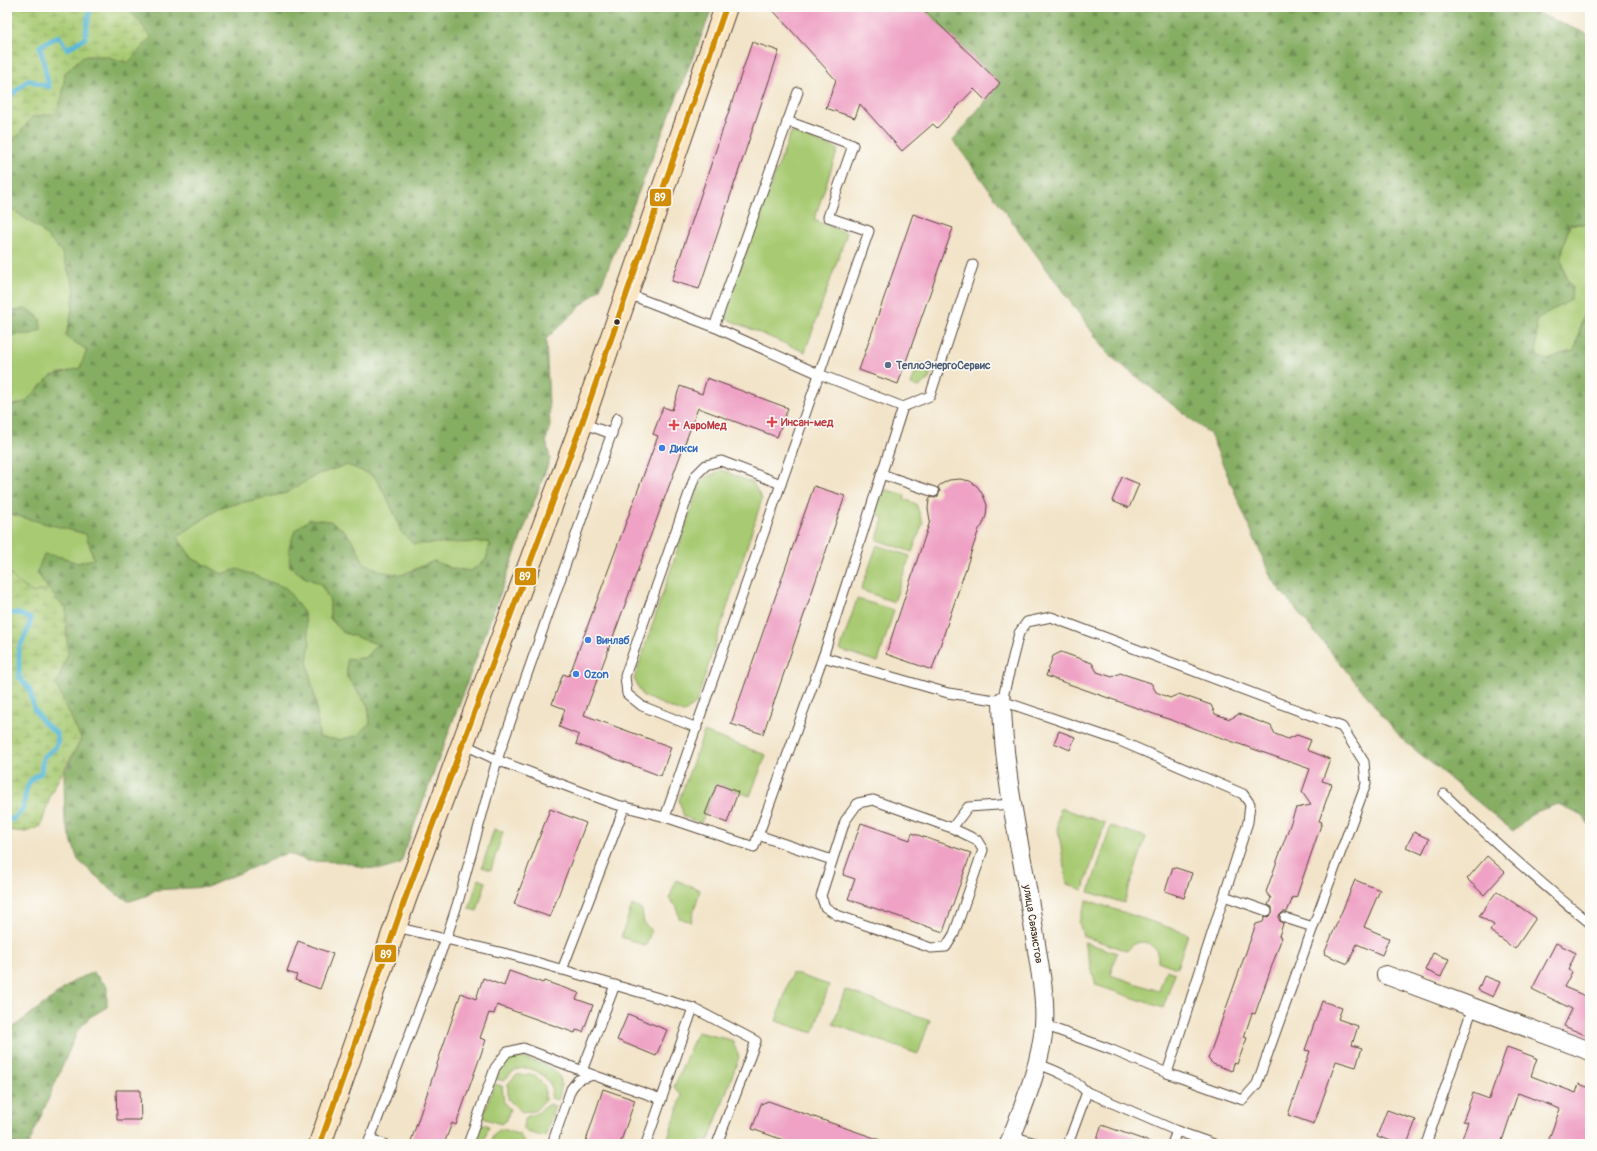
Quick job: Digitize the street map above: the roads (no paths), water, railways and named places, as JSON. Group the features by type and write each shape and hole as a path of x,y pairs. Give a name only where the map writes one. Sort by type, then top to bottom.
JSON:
{"street":[{"path":"320,1144 396,927 582,424 726,7"},
{"name":"улица Связистов","path":"1002,701 1002,734 1044,996 1044,1025 1037,1064 1010,1140"},
{"path":"1386,976 1590,1051"}],"lane":[{"path":"714,327 798,92"},
{"path":"665,817 869,231 828,217 853,145 788,121"},
{"path":"628,294 714,327 819,374 903,407 930,396 973,265"},
{"path":"463,744 497,760 625,806 665,817 754,847 823,657 903,407"},
{"path":"384,1144 369,1141 446,939 458,902 497,760 617,418"},
{"path":"582,424 612,434"},
{"path":"697,728 642,706 627,694 625,676 695,476 706,465 720,461 781,484"},
{"path":"881,474 934,492"},
{"path":"1002,701 1019,633 1027,622 1051,617 1342,727 1364,762 1366,784 1257,1084 1243,1100 1167,1073 1112,1050 1044,1025"},
{"path":"823,657 948,693 1002,701 1120,741 1243,794 1250,804 1248,822 1167,1073"},
{"path":"1444,794 1500,847 1590,923"},
{"path":"873,800 952,828 977,840 983,850 954,934 946,947 931,948 837,915 825,906 821,896 832,860 845,821 858,803 873,800"},
{"path":"952,828 968,808 1013,804"},
{"path":"562,970 625,806"},
{"path":"758,835 832,860"},
{"path":"1224,896 1266,911"},
{"path":"1285,918 1313,927"},
{"path":"396,927 512,955 693,1008 756,1041 717,1144"},
{"path":"582,1071 615,985"},
{"path":"1426,1144 1473,1007"},
{"path":"646,1144 693,1008"},
{"path":"468,1144 496,1068 507,1052 523,1048 661,1099"},
{"path":"1037,1064 1060,1071 1087,1092 1177,1131 1214,1144"},
{"path":"552,1144 571,1089 578,1080 593,1075"},
{"path":"1068,1144 1087,1092"},
{"path":"1172,1144 1177,1131"},
{"path":"1010,1140 1039,1144"}],"waterway":[{"path":"7,99 28,80 49,87 40,46 59,36 67,49 85,38 90,7"},
{"path":"7,614 17,613 31,619 19,649 19,677 30,690 34,709 43,722 56,733 58,741 55,748 43,757 41,773 29,783 22,810 13,820 7,816"}],"place":[{"name":"ТеплоЭнергоСервис","path":"888,365"},
{"name":"Инсан-мед","path":"772,422"},
{"name":"АвроМед","path":"674,425"},
{"name":"Дикси","path":"662,448"},
{"name":"Винлаб","path":"588,640"},
{"name":"Ozon","path":"576,674"}]}
